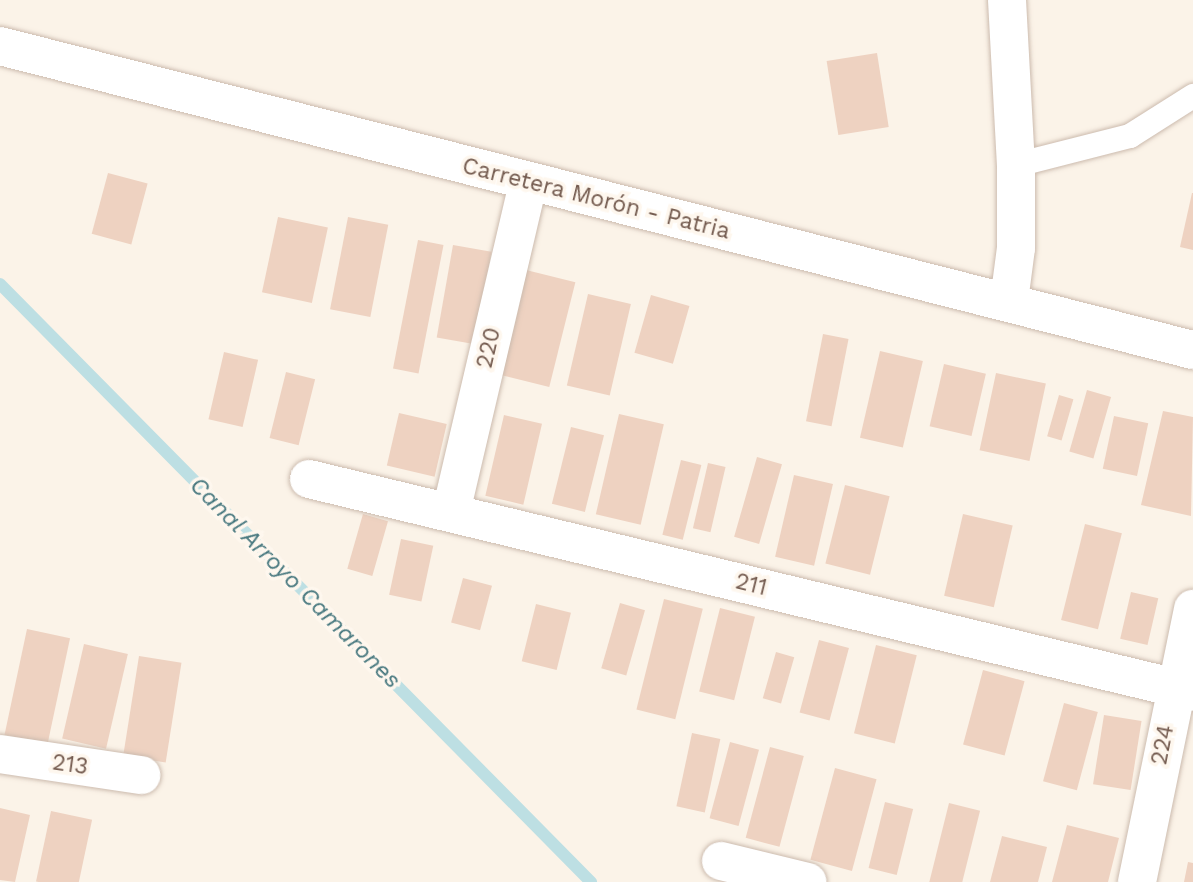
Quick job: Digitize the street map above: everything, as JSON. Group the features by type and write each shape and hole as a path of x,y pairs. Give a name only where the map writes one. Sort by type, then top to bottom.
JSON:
{"street":[{"path":"1007,0 1016,165 1016,248 1009,301"},
{"name":"Carretera Morón - Patria","path":"0,46 528,183 1009,301 1193,350"},
{"name":"220","path":"451,512 528,183"},
{"name":"211","path":"309,479 1184,690"},
{"name":"224","path":"1137,882 1184,690 1193,609"},
{"name":"213","path":"0,754 141,775"},
{"path":"721,861 808,882"}],"lane":[{"path":"1016,165 1130,136 1193,96"}],"building":[{"path":"877,53 889,127 838,135 827,61"},
{"path":"108,173 148,184 131,244 92,234"},
{"path":"1193,193 1193,250 1180,247"},
{"path":"278,217 328,228 312,303 262,292"},
{"path":"348,217 388,225 370,317 330,309"},
{"path":"418,240 444,245 419,374 393,369"},
{"path":"453,245 491,252 475,344 437,338"},
{"path":"522,269 575,282 549,387 496,374"},
{"path":"588,294 631,304 610,395 567,386"},
{"path":"651,295 689,306 673,364 634,353"},
{"path":"823,334 849,339 832,426 806,421"},
{"path":"880,351 923,361 903,448 860,438"},
{"path":"224,352 258,360 243,427 208,419"},
{"path":"944,364 986,374 972,436 930,426"},
{"path":"286,372 315,379 299,445 270,438"},
{"path":"996,373 1046,384 1029,461 980,450"},
{"path":"1087,390 1111,397 1093,458 1069,452"},
{"path":"1059,395 1073,399 1062,440 1047,436"},
{"path":"1163,411 1193,417 1191,516 1141,505"},
{"path":"399,413 447,424 435,477 387,466"},
{"path":"619,414 664,424 641,525 596,514"},
{"path":"504,415 542,424 523,505 485,496"},
{"path":"1114,416 1148,423 1137,476 1103,469"},
{"path":"571,427 604,435 585,512 552,504"},
{"path":"757,457 782,464 759,544 734,537"},
{"path":"681,460 701,465 683,540 662,535"},
{"path":"708,463 726,467 710,532 693,528"},
{"path":"794,475 833,484 814,566 775,557"},
{"path":"845,485 890,496 870,575 825,564"},
{"path":"363,514 388,521 372,576 347,569"},
{"path":"963,514 1013,525 994,607 944,596"},
{"path":"1085,524 1122,533 1098,629 1061,620"},
{"path":"401,539 433,546 421,602 389,595"},
{"path":"463,578 492,586 480,630 451,622"},
{"path":"1131,592 1158,598 1147,645 1120,639"},
{"path":"664,599 703,609 675,719 636,710"},
{"path":"620,603 645,610 626,676 601,668"},
{"path":"536,604 571,613 557,670 522,661"},
{"path":"720,608 755,617 734,700 699,691"},
{"path":"27,629 70,638 48,744 5,735"},
{"path":"819,640 849,648 830,720 800,712"},
{"path":"84,644 128,654 106,749 62,739"},
{"path":"876,645 917,655 895,743 854,733"},
{"path":"776,652 794,657 781,703 763,698"},
{"path":"139,656 181,663 166,762 123,756"},
{"path":"983,670 1025,681 1005,756 963,744"},
{"path":"1064,703 1098,712 1077,790 1043,781"},
{"path":"1104,715 1142,721 1131,790 1093,784"},
{"path":"692,733 720,739 705,812 676,806"},
{"path":"730,742 759,750 739,826 710,818"},
{"path":"770,747 804,756 779,847 746,838"},
{"path":"835,768 877,779 852,871 810,860"},
{"path":"885,802 913,809 897,875 869,868"},
{"path":"949,803 980,811 962,882 929,882"},
{"path":"0,808 30,815 15,882 0,880"},
{"path":"51,811 92,820 79,882 36,881"},
{"path":"1067,825 1119,838 1108,882 1052,882"},
{"path":"1002,836 1047,847 1038,882 990,882"},
{"path":"1188,862 1193,863 1193,882 1184,882"}],"waterway":[{"name":"Canal Arroyo Camarones","path":"0,284 591,882"}]}
